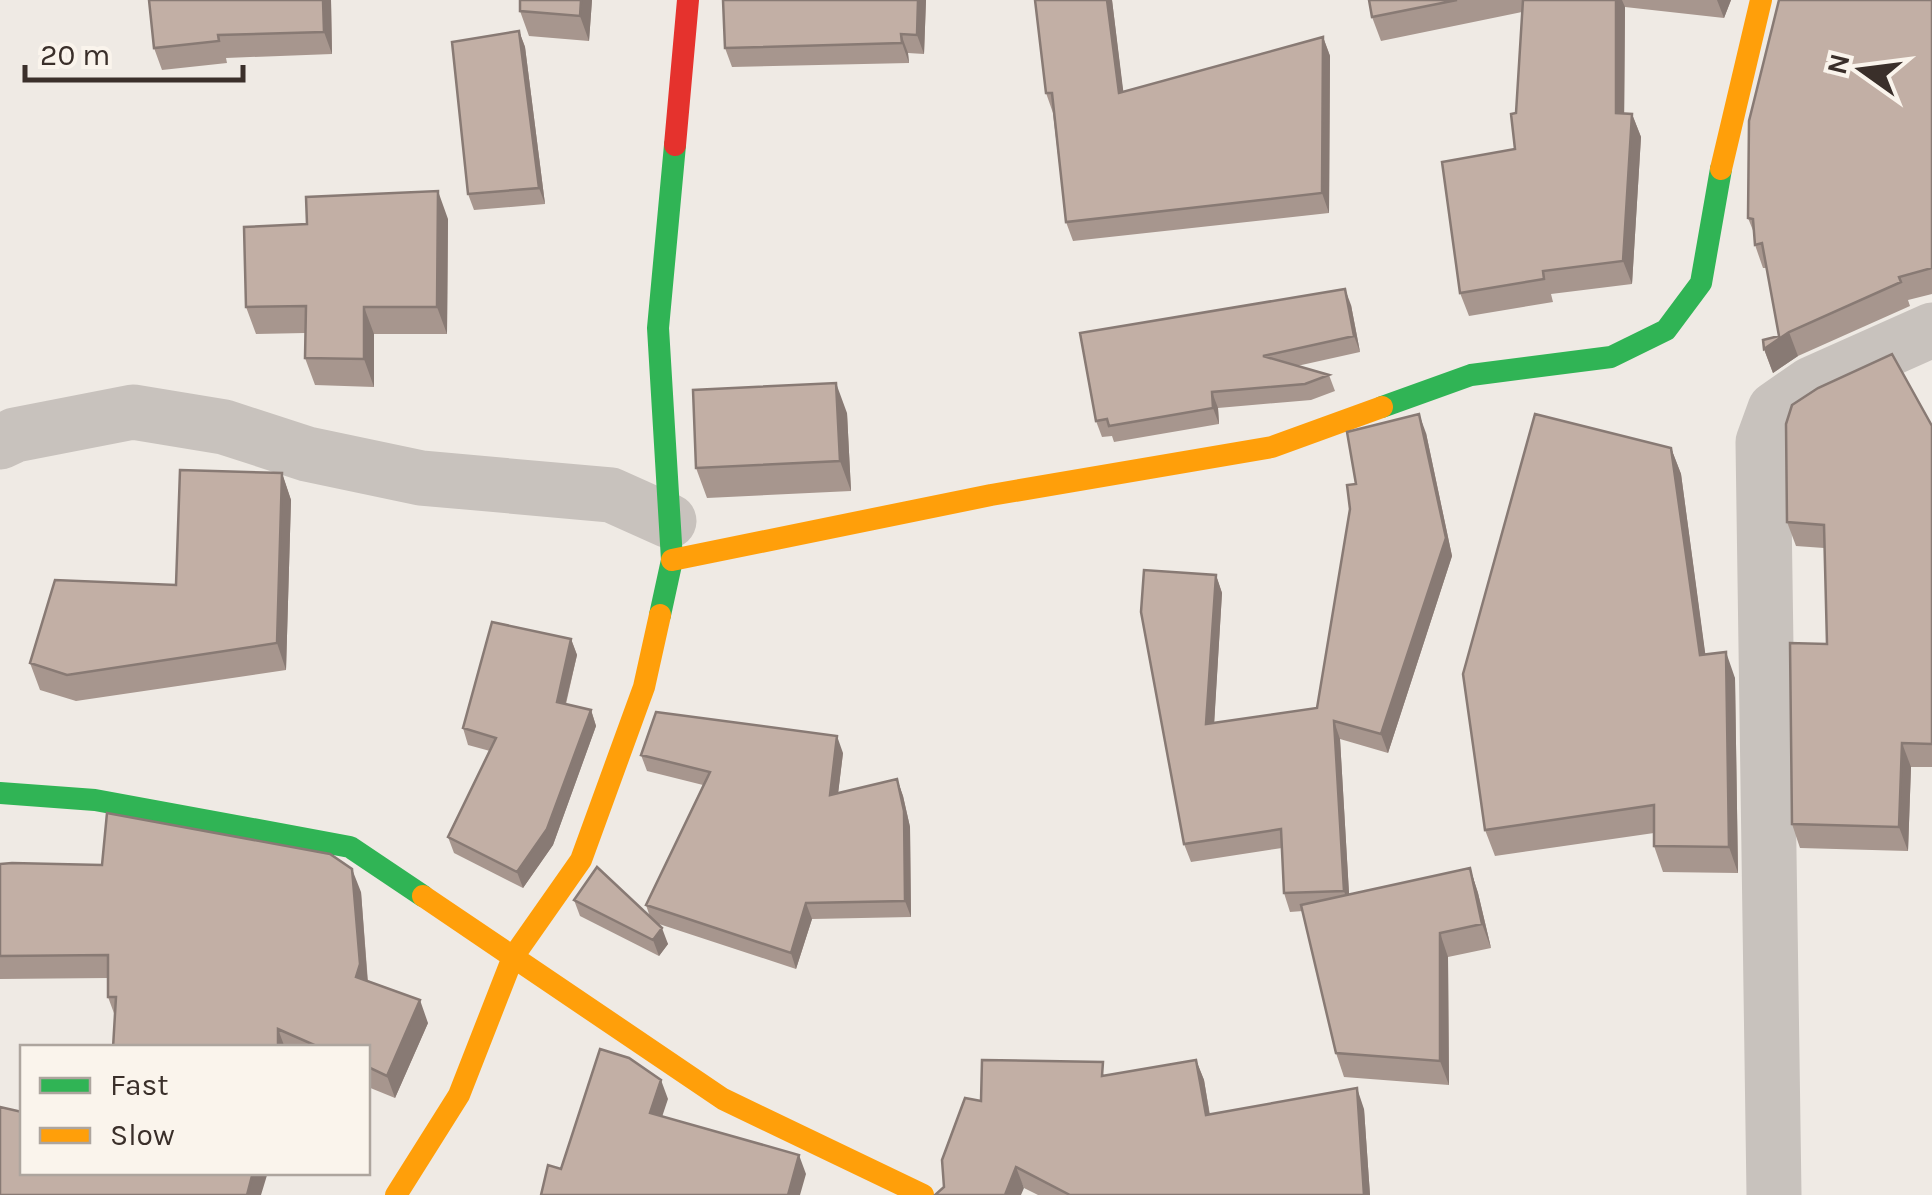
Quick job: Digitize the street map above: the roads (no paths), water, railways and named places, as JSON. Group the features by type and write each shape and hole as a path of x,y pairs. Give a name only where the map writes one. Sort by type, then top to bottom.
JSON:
{"street":[{"path":"396,1195 459,1095 513,957 581,860 644,687 670,540 658,328 688,0"},
{"path":"0,442 15,435 132,412 224,427 307,454 421,478 611,494 670,540 992,496 1272,447 1471,374 1611,357 1666,330 1701,283 1730,115 1761,0"},
{"path":"1774,1195 1763,442 1775,409 1811,384 1932,330"},
{"path":"0,793 95,800 350,847 723,1098 924,1195"}]}
